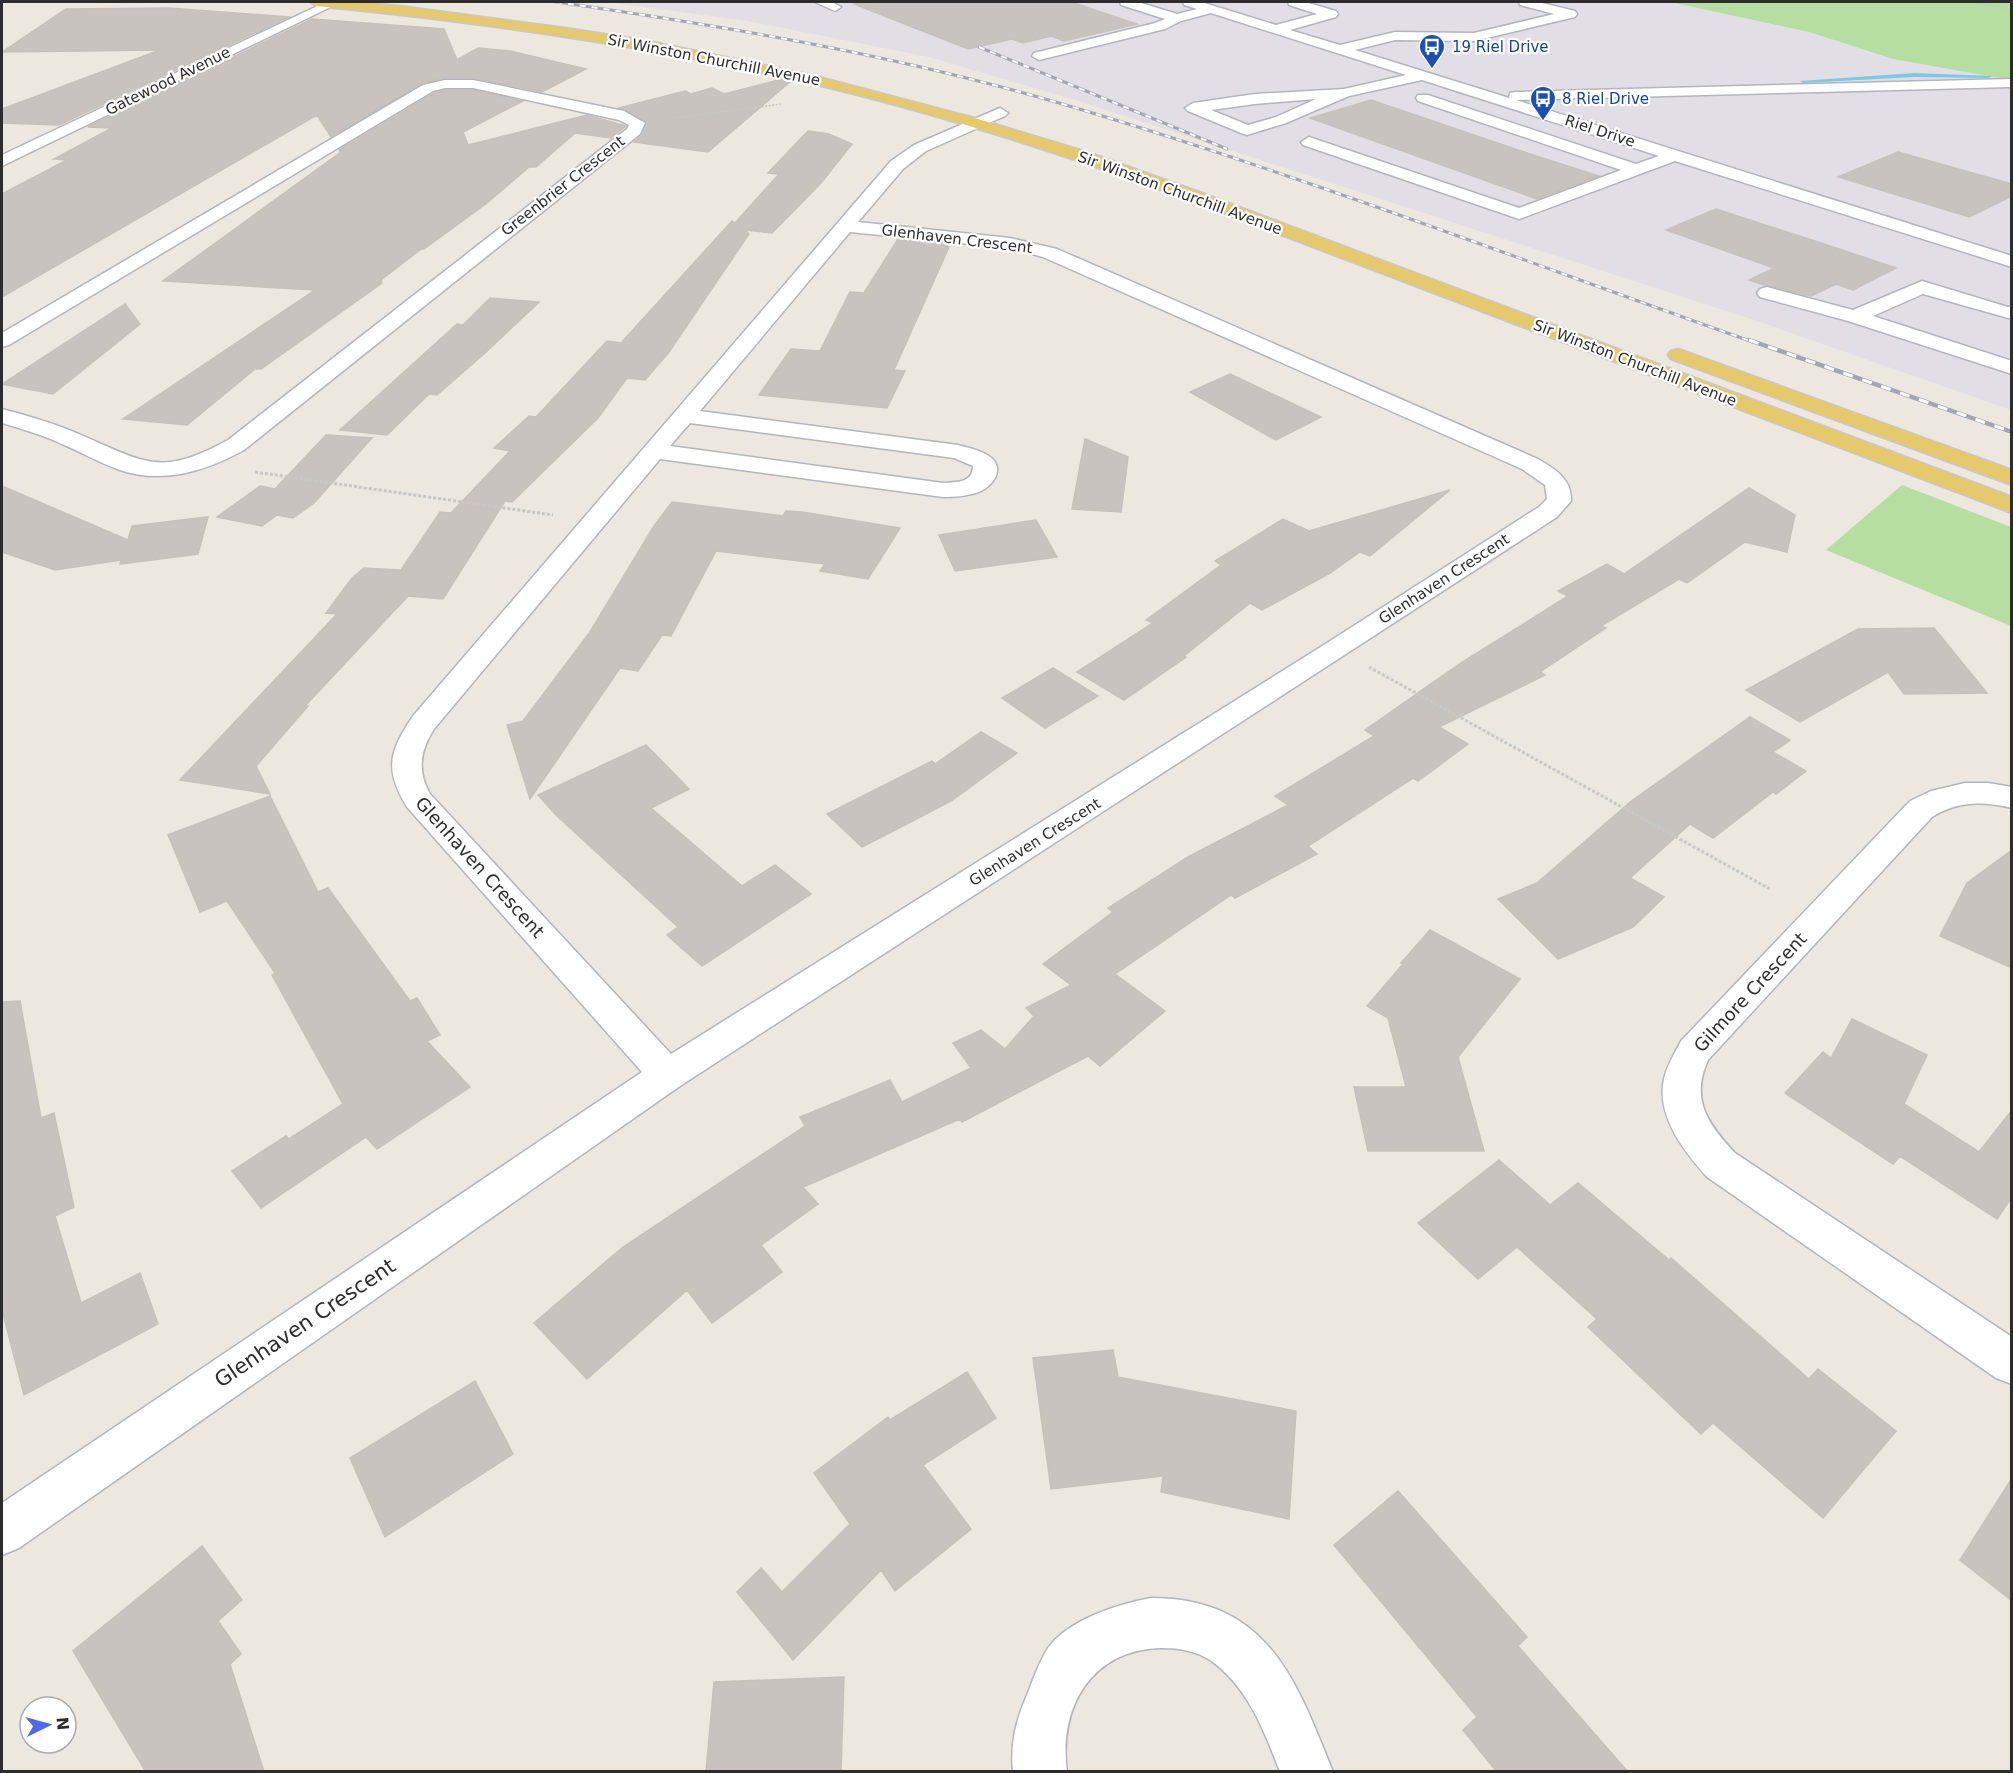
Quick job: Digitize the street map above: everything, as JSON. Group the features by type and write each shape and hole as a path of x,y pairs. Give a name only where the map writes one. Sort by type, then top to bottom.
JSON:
{"main road":[{"name":"Sir Winston Churchill Avenue","path":"328,2 526,26 708,57 837,85 976,123 1128,171 2012,506"},
{"name":"Sir Winston Churchill Avenue","path":"425,2 568,20 739,49 882,81 1000,113 1117,150"},
{"name":"Sir Winston Churchill Avenue","path":"1665,350 2012,478"}],"street":[{"name":"Gatewood Avenue","path":"2,161 328,2"},
{"path":"821,2 835,7"},
{"path":"1126,2 1176,18"},
{"path":"1277,29 1331,14 1294,2"},
{"path":"1341,49 1395,36 1474,38 1570,14 1525,2"},
{"path":"1039,56 1161,26 1201,4"},
{"name":"Riel Drive","path":"1201,4 2012,262"},
{"path":"1344,93 1281,120 1247,130 1193,108 1255,99 1344,93 1424,75"},
{"path":"1496,98 2011,83"},
{"name":"Greenbrier Crescent","path":"2,341 428,88 454,84 483,86 624,116 637,123 634,131 236,445 224,452 184,466 157,469 135,467 62,435 2,416"},
{"path":"1381,85 1637,170"},
{"name":"Glenhaven Crescent","path":"667,1075 418,800 405,773 407,750 423,723 897,165 911,153 1000,113"},
{"path":"18,136 57,135"},
{"path":"1309,142 1519,214 1676,155"},
{"name":"Glenhaven Crescent","path":"2,1531 667,1075 1337,649 1548,512 1559,501 1559,487 1553,479 1530,464 1044,250 1010,243 846,226"},
{"path":"1855,317 1922,287 2004,324 1980,358"},
{"path":"1767,293 1855,317 2012,368"},
{"path":"654,451 943,490 973,486 982,481 987,473 985,464 979,459 958,452 685,416"},
{"name":"Gilmore Crescent","path":"2012,798 1972,792 1952,794 1936,799 1921,810 1694,1051 1682,1080 1683,1104 1691,1129 1721,1165 2012,1363"},
{"path":"1040,1772 1038,1744 1050,1704 1067,1665 1093,1641 1123,1628 1156,1622 1190,1626 1226,1642 1258,1670 1283,1712 1307,1772"}],"path":[{"path":"1977,2 2012,10"},
{"path":"675,118 787,103"},
{"path":"252,471 595,521"},
{"path":"1337,649 1770,889"}],"shaded area":[{"path":"606,2 1670,2 1809,32 1893,59 2011,80 2011,410 1754,320 1082,102 929,57 748,21"}],"green space":[{"path":"1670,2 2011,2 2011,80 1893,59 1809,32"},
{"path":"1902,485 2011,527 2011,626 1826,550"}],"building":[{"path":"854,2 1071,2 1137,24 1064,41 1051,36 1023,43 1012,39 968,49 854,4"},
{"path":"169,8 289,17 59,125 2,123 2,109 160,50 2,52 66,9"},
{"path":"312,19 444,29 457,60 478,48 510,51 586,69 542,92 473,78 445,78 423,83 331,137 317,115 2,297 2,194 67,160 54,159 112,128 88,127"},
{"path":"782,79 791,81 708,152 634,142 642,135 647,122 619,108 685,91 691,94 712,88 724,94"},
{"path":"445,90 473,90 523,101 463,132 468,145 587,115 626,126 611,138 575,133 536,167 529,167 487,203 381,280 382,283 261,369 255,369 187,425 123,419 315,290 163,281 341,152 339,150 434,93"},
{"path":"1371,100 1599,176 1537,199 1310,118"},
{"path":"808,131 829,134 852,144 821,183 772,233 745,230 749,234 669,352 645,380 627,378 598,418 512,502 505,501 443,599 408,596 305,706 308,706 256,766 270,794 180,780 337,614 326,613 352,578 364,568 401,570 440,512 451,513 510,451 494,448 529,416 536,417 607,341 621,343 732,221 735,223 779,174 768,173"},
{"path":"1898,152 2012,184 2012,196 1969,217 1838,177"},
{"path":"1716,209 1896,268 1853,290 1836,284 1811,296 1764,285 1749,280 1774,268 1666,230"},
{"path":"898,239 940,243 949,247 894,370 905,371 887,408 759,395 791,349 820,351 850,292 864,293"},
{"path":"490,298 539,302 437,395 429,394 387,435 340,430 457,324 463,325"},
{"path":"125,304 140,324 53,394 2,384"},
{"path":"1230,374 1321,417 1276,440 1190,392"},
{"path":"326,435 372,438 314,503 293,518 277,515 262,526 217,517 260,486 275,489"},
{"path":"1085,439 1128,457 1121,512 1072,509"},
{"path":"2,486 128,540 132,526 208,517 198,554 120,564 121,560 55,570 2,552"},
{"path":"1749,488 1795,515 1787,552 1745,542 1687,583 1679,579 1601,626 1606,628 1540,672 1545,675 1439,727 1468,744 1418,781 1413,778 1308,846 1317,854 1235,898 1231,895 1115,974 1165,1011 1100,1066 1088,1056 962,1122 960,1119 803,1187 818,1204 761,1245 782,1272 712,1323 687,1290 587,1379 534,1323 623,1247 805,1126 800,1117 890,1080 902,1102 971,1068 953,1043 981,1030 1005,1049 1034,1016 1026,1008 1071,985 1043,964 1113,912 1108,908 1188,857 1288,805 1275,796 1374,736 1365,730 1461,663 1568,596 1558,591 1607,564 1624,574"},
{"path":"1450,490 1370,556 1360,552 1330,573 1262,610 1250,603 1184,656 1186,657 1124,700 1077,672 1153,623 1146,620 1221,565 1215,561 1283,519 1309,531"},
{"path":"672,502 783,516 786,511 802,512 900,528 868,579 820,571 825,564 716,551 671,636 662,635 638,671 620,668 530,799 507,725 523,721 590,632 654,526"},
{"path":"1036,520 1057,557 955,571 939,535"},
{"path":"1934,628 1987,693 1904,694 1888,672 1800,722 1746,690 1858,629"},
{"path":"1053,668 1098,696 1045,728 1002,698"},
{"path":"1750,717 1790,740 1773,752 1806,771 1776,794 1773,792 1713,838 1690,824 1630,878 1664,897 1633,927 1558,959 1498,899 1537,883 1630,802"},
{"path":"981,732 1017,753 951,801 862,847 827,814 932,761 935,764"},
{"path":"646,745 689,789 651,808 742,886 775,865 811,894 702,966 667,935 678,927 556,815 538,795"},
{"path":"270,796 318,892 328,888 410,1001 417,998 440,1035 427,1041 470,1087 377,1149 366,1137 261,1208 232,1171 286,1136 289,1139 343,1104 272,975 275,973 227,901 200,912 168,835"},
{"path":"2012,850 2012,968 1940,936 1967,883"},
{"path":"1430,930 1520,979 1458,1057 1484,1151 1368,1151 1354,1087 1406,1087 1388,1018 1367,1006"},
{"path":"20,1001 41,1118 54,1113 74,1207 55,1216 81,1303 140,1273 158,1324 24,1395 2,1310 2,1002"},
{"path":"1852,1019 1927,1055 1904,1104 1979,1152 2012,1110 2012,1197 1997,1219 1900,1156 1893,1164 1785,1093 1823,1052 1831,1058"},
{"path":"1499,1160 1550,1205 1578,1183 1669,1260 1671,1258 1809,1379 1818,1369 1896,1431 1823,1518 1713,1423 1701,1434 1588,1327 1597,1319 1517,1247 1478,1279 1418,1223"},
{"path":"1113,1350 1118,1377 1296,1411 1289,1519 1161,1492 1163,1476 1051,1489 1033,1358"},
{"path":"967,1372 996,1418 923,1465 971,1529 895,1591 881,1570 793,1660 737,1592 761,1568 782,1592 850,1524 814,1473 888,1417 890,1420"},
{"path":"475,1381 513,1454 385,1537 350,1458"},
{"path":"2012,1478 2012,1601 1960,1560"},
{"path":"1398,1491 1527,1637 1518,1646 1628,1772 1497,1772 1463,1730 1477,1717 1334,1545"},
{"path":"202,1546 242,1600 218,1621 241,1654 230,1664 264,1772 146,1772 73,1651"},
{"path":"844,1677 841,1772 706,1772 714,1682"}],"waterway":[{"path":"1803,81 1914,75 1989,76"}],"railway":[{"path":"556,2 683,21 872,56 1059,103 1234,158 1753,342"},
{"path":"979,47 1227,149"},
{"path":"1749,340 2012,432"}],"place":[{"name":"19 Riel Drive","path":"1432,70"},
{"name":"8 Riel Drive","path":"1543,122"}]}
